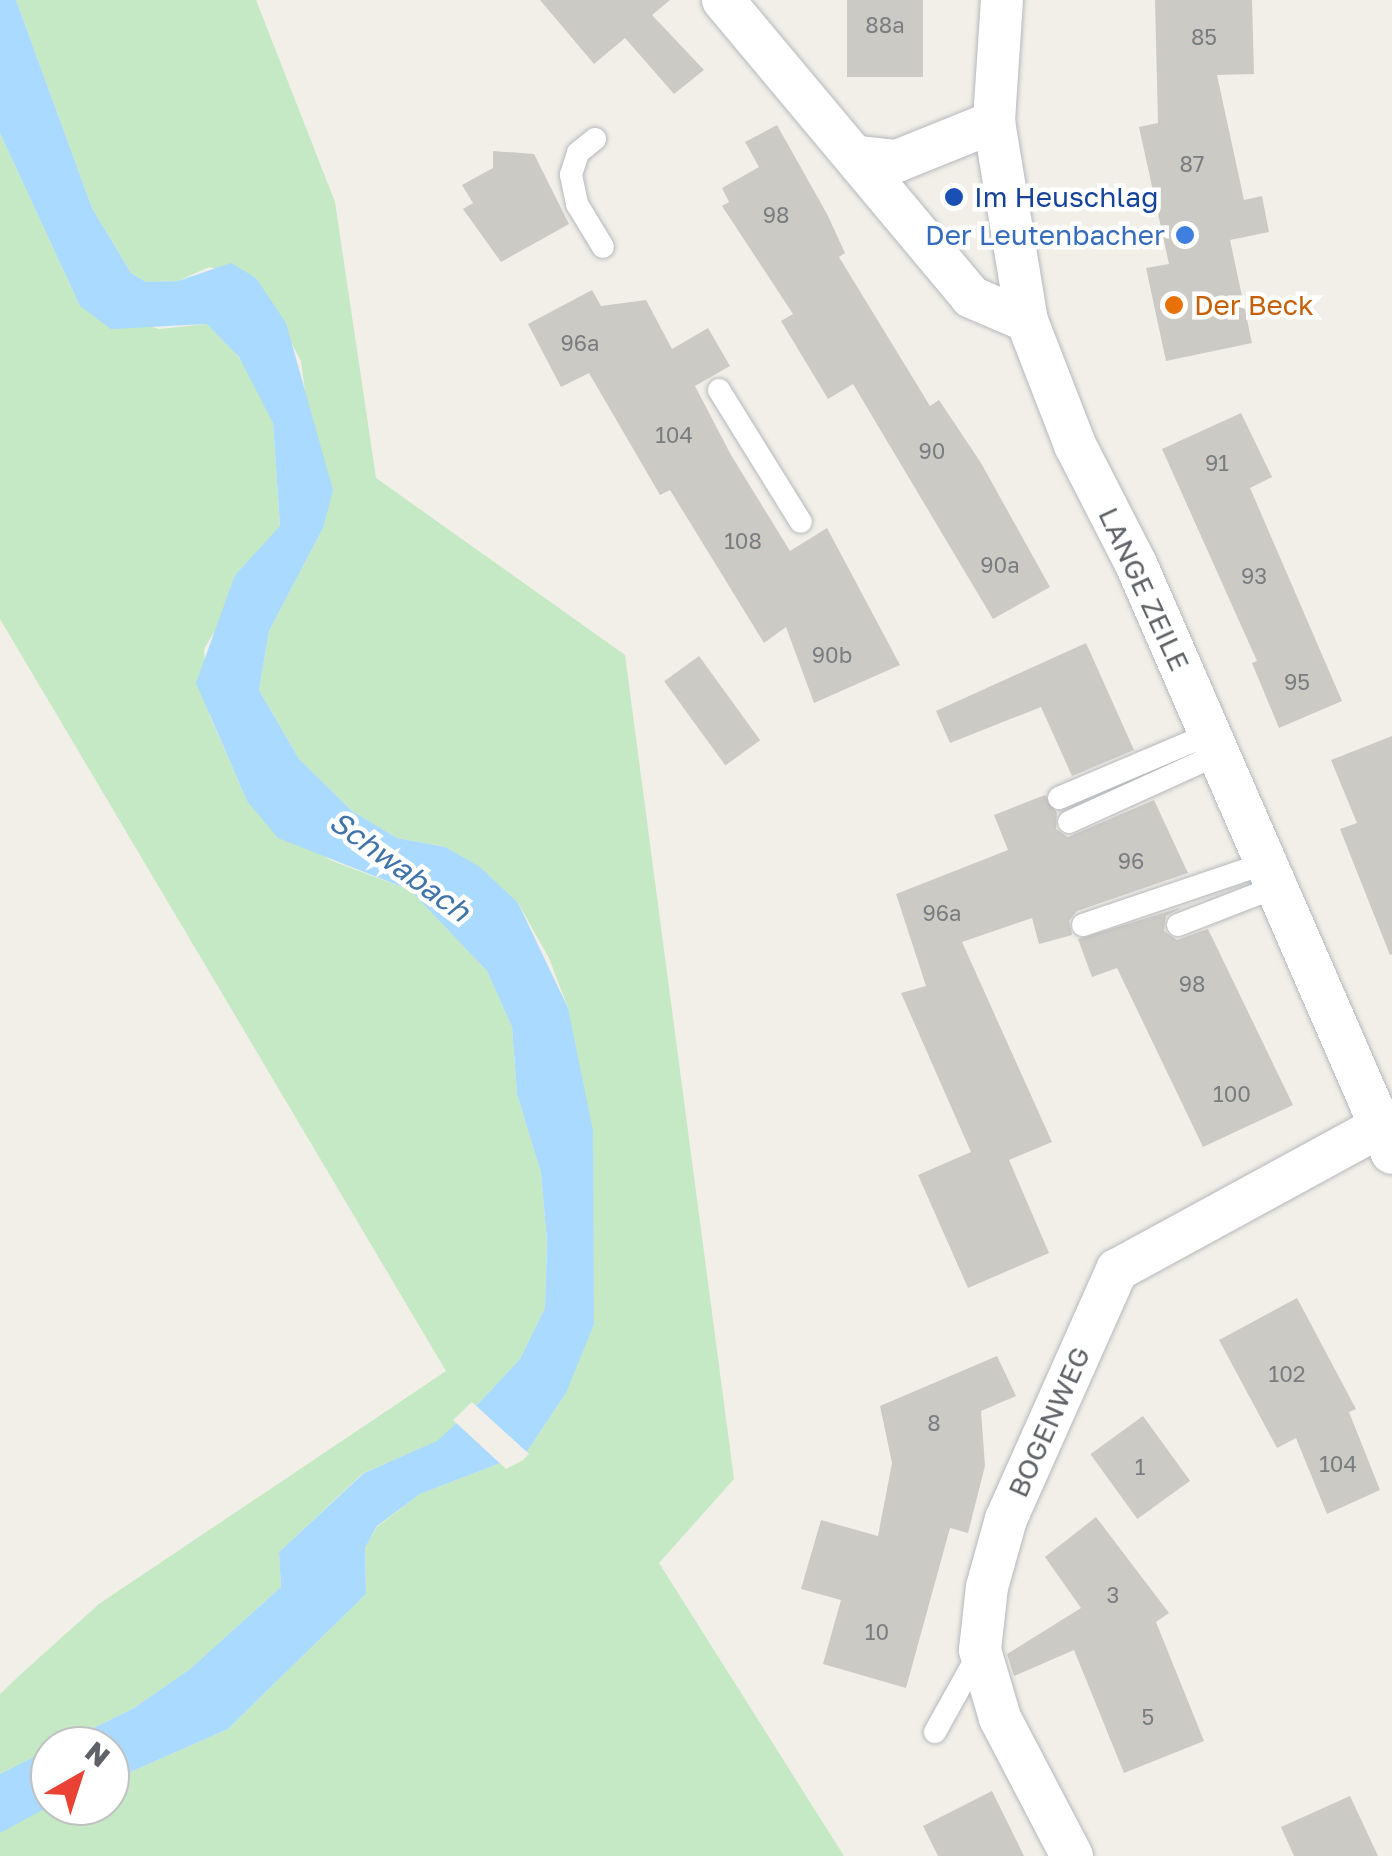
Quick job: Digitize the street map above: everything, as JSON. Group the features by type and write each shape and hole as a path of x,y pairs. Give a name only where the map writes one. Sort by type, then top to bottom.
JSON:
{"street":[{"path":"723,0 971,296 1026,321"},
{"name":"LANGE ZEILE","path":"1002,0 994,122 1026,321 1075,446 1136,564 1388,1133"},
{"path":"858,157 897,161 994,122"},
{"name":"BOGENWEG","path":"1072,1856 1000,1718 980,1650 987,1588 1006,1519 1117,1270 1388,1133"}],"lane":[{"path":"594,139 578,153 570,174 577,204 604,247"},
{"path":"719,390 801,522"},
{"path":"1059,798 1215,744"},
{"path":"1068,822 1215,744"},
{"path":"1178,924 1272,875"},
{"path":"1083,925 1272,875"},
{"path":"935,1732 980,1650"}],"green space":[{"path":"16,0 256,0 335,202 376,478 625,655 734,1479 659,1563 844,1856 0,1856 0,1833 13,1821 30,1814 30,1826 130,1826 130,1772 228,1729 366,1594 365,1548 377,1527 420,1494 526,1453 566,1393 568,1008 549,958 518,903 445,847 397,838 352,811 299,759 259,690 269,631 323,528 301,361 256,278 209,267 178,281 146,282 131,273 92,208"},
{"path":"0,133 80,306 159,329 207,324 224,335 256,384 273,423 280,527 235,575 225,614 204,649 209,714 247,801 330,860 410,890 487,971 512,1027 517,1094 541,1173 547,1242 545,1308 520,1359 479,1403 438,1441 363,1473 279,1552 281,1587 190,1669 134,1708 97,1726 30,1726 30,1759 0,1774 0,1694 21,1674 99,1604 446,1371 0,619"}],"water":[{"name":"Schwabach","path":"0,0 16,0 92,208 131,273 146,282 178,281 231,263 256,278 286,323 333,490 323,528 269,631 259,690 299,759 352,811 397,838 445,847 480,867 518,903 568,1008 593,1131 594,1324 566,1393 526,1453 420,1494 377,1526 365,1548 366,1594 228,1729 130,1772 130,1726 98,1726 134,1708 190,1669 281,1587 279,1552 364,1473 437,1441 520,1359 545,1308 547,1242 541,1173 517,1094 512,1027 487,971 410,890 278,838 247,801 196,683 235,575 280,526 273,423 239,357 207,324 111,329 80,306 0,133"},
{"path":"30,1759 30,1817 0,1833 0,1774"}],"pier":[{"path":"472,1402 529,1454 523,1460 506,1469 453,1420"}],"building":[{"path":"540,0 670,0 652,15 704,70 674,94 625,38 594,64"},
{"path":"847,0 923,0 923,77 847,77"},
{"path":"1155,0 1252,0 1254,74 1217,75 1244,200 1262,196 1269,232 1230,240 1252,343 1166,361 1146,268 1169,264 1139,127 1158,123"},
{"path":"777,125 827,214 845,253 839,257 930,406 939,400 981,463 1050,587 993,619 853,384 828,399 781,321 793,314 722,206 729,202 722,188 759,167 745,142"},
{"path":"493,151 534,154 569,224 501,262 463,209 473,203 462,185 493,168"},
{"path":"592,290 601,306 646,300 672,349 708,328 730,366 695,386 731,455 790,551 827,528 900,665 814,703 786,627 764,643 670,490 660,495 589,373 561,387 528,324"},
{"path":"1241,413 1272,477 1250,488 1342,701 1279,728 1252,663 1257,661 1162,449"},
{"path":"1086,643 1134,750 1072,776 1041,707 950,743 936,711"},
{"path":"699,656 760,740 725,765 664,681"},
{"path":"1392,736 1390,955 1340,829 1357,823 1331,760"},
{"path":"1045,795 1057,813 1056,829 1068,837 1154,800 1188,873 1077,911 1069,921 1072,935 1039,944 1032,918 962,942 1052,1142 1009,1160 1049,1253 968,1288 918,1175 971,1152 901,993 926,986 896,894 1008,850 994,815"},
{"path":"1183,907 1166,916 1164,931 1177,940 1208,929 1293,1105 1203,1147 1117,968 1092,977 1078,939"},
{"path":"1297,1298 1356,1409 1349,1412 1380,1490 1327,1514 1296,1438 1277,1448 1219,1340"},
{"path":"997,1356 1016,1396 981,1411 985,1466 968,1533 950,1528 906,1688 823,1664 841,1600 801,1589 821,1520 878,1536 892,1463 880,1406"},
{"path":"1143,1416 1190,1481 1137,1519 1090,1454"},
{"path":"1096,1517 1169,1613 1156,1622 1204,1741 1124,1773 1074,1650 1014,1676 1007,1654 1081,1608 1045,1557"},
{"path":"992,1791 1024,1856 938,1856 923,1826"},
{"path":"1350,1796 1378,1856 1294,1856 1281,1827"}],"place":[{"name":"Im Heuschlag","path":"954,197"},
{"name":"Der Leutenbacher","path":"1185,235"},
{"name":"Der Beck","path":"1174,305"}]}
